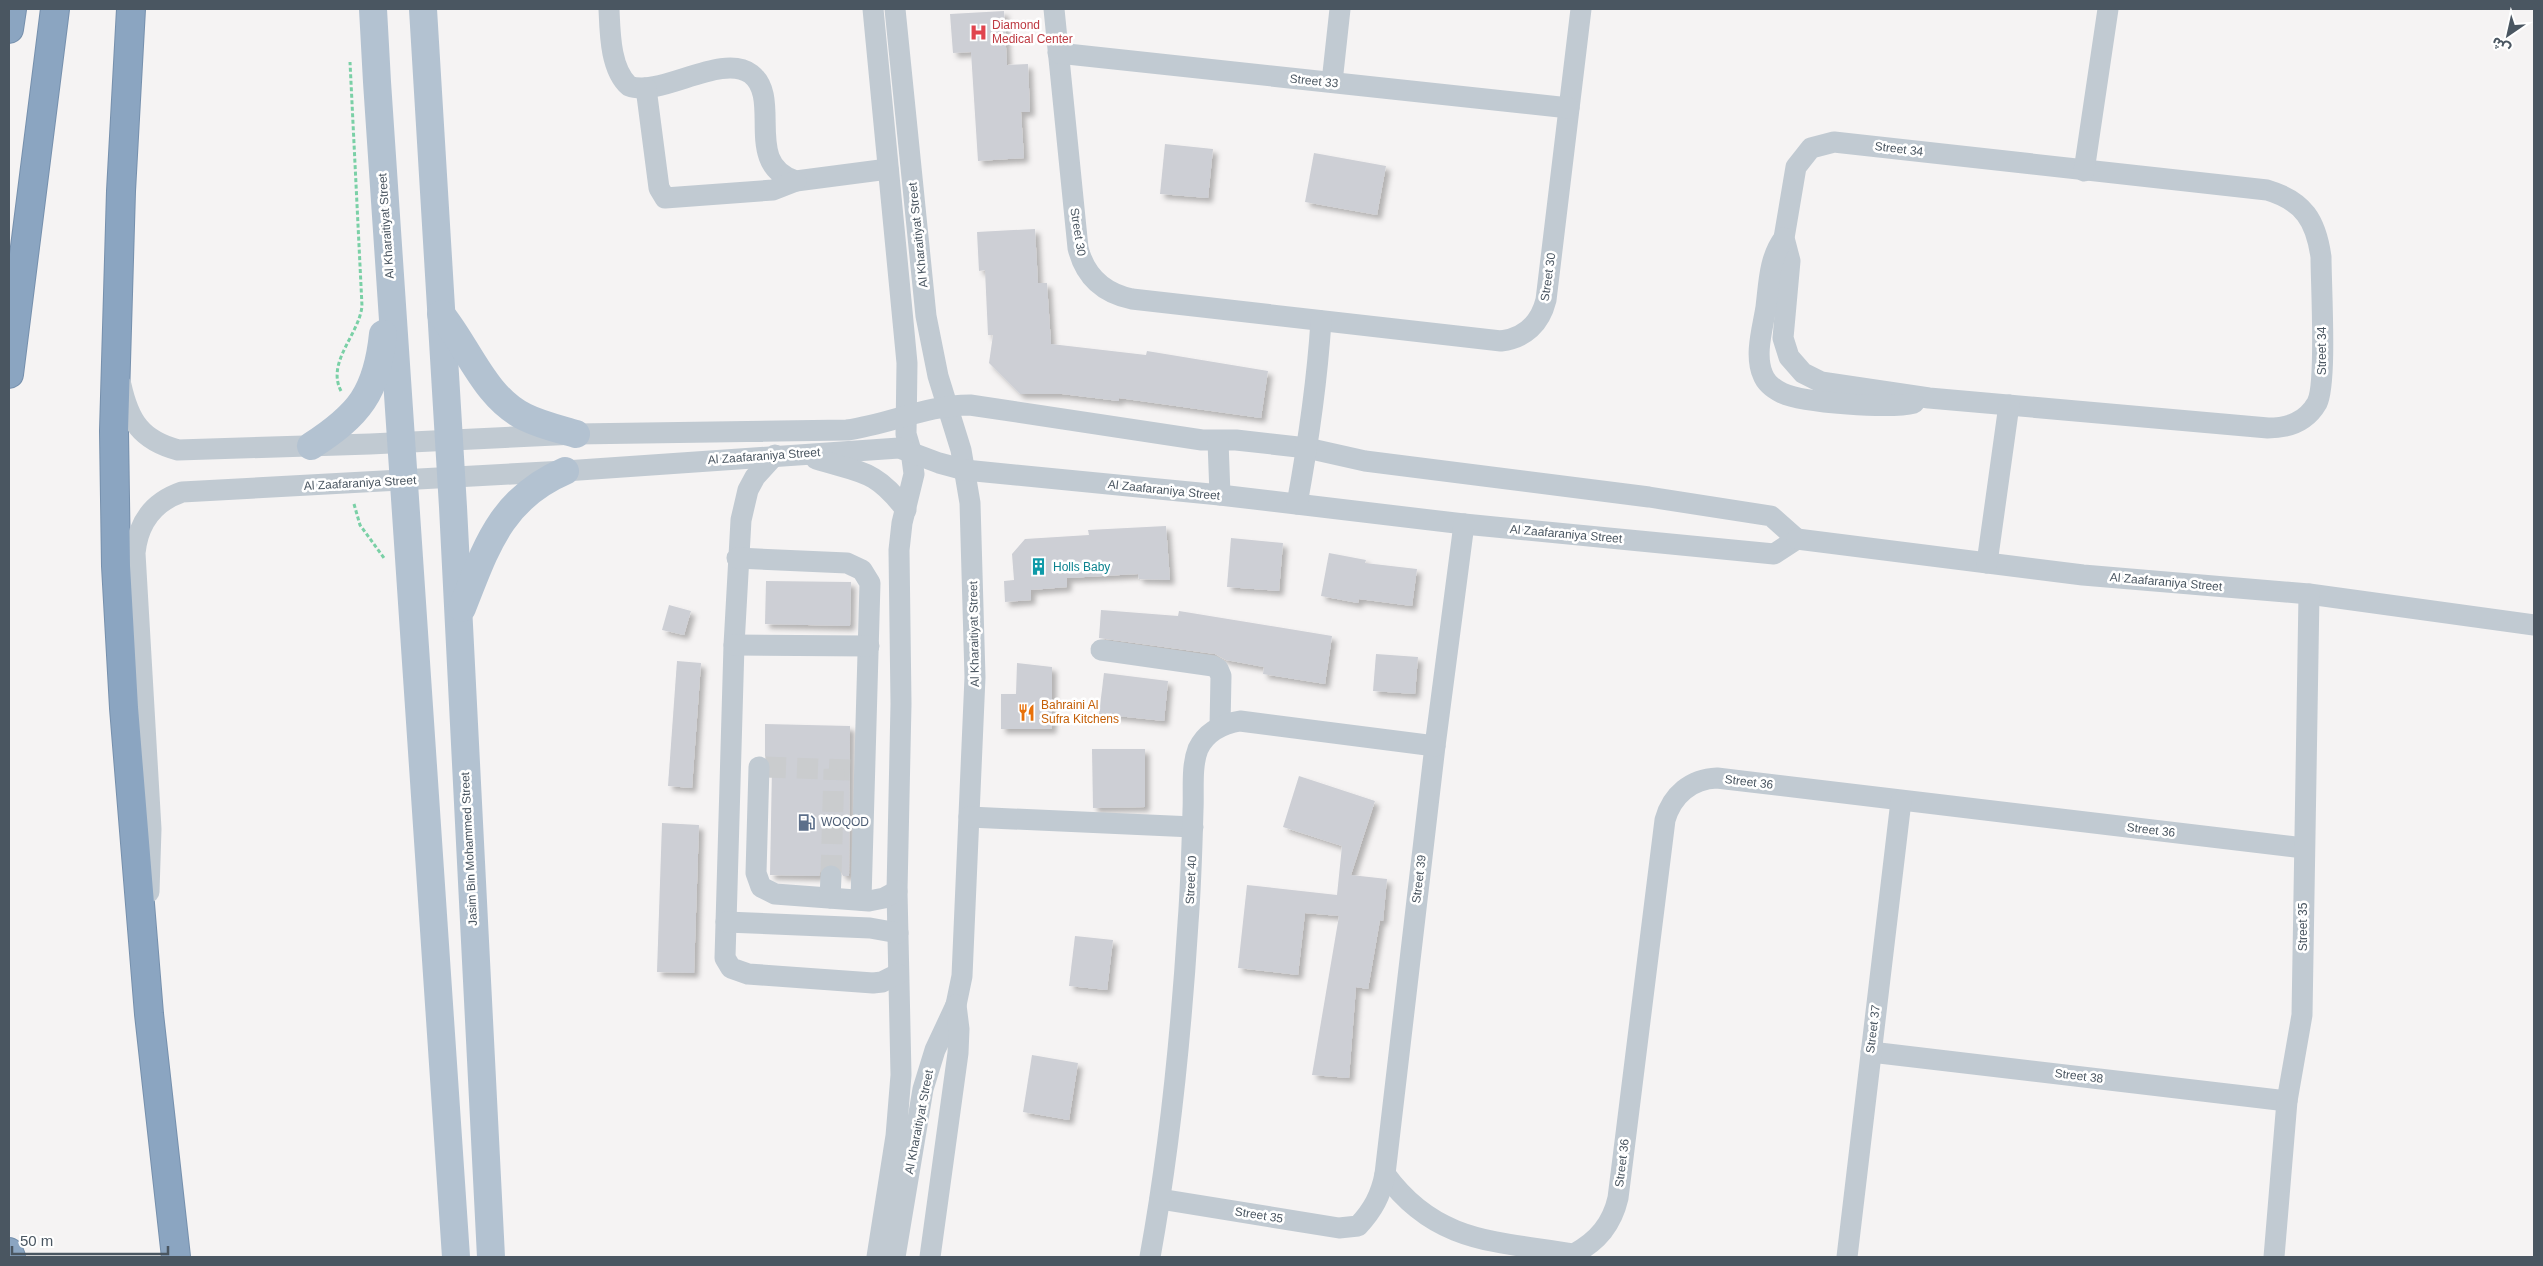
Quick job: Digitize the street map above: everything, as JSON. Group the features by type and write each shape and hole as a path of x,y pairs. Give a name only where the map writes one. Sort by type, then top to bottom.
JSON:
{"highway":[{"path":"9,29 12,9"},
{"path":"9,374 55,9"},
{"path":"131,9 121,191 114,431 116,566 124,708 144,933 149,1014 176,1257"},
{"path":"9,1252 10,1257"}],"main road":[{"name":"Al Kharaitiyat Street","path":"374,9 401,442"},
{"path":"423,9 449,440"},
{"path":"311,446 340,427 358,410 374,383 378,369 389,268"},
{"path":"441,314 460,338 486,384 500,400 524,417 576,434"},
{"name":"Jasim Bin Mohammed Street","path":"449,440 491,1257"},
{"path":"401,442 456,1257"},
{"path":"458,617 490,540 507,512 533,488 565,471"}],"street":[{"path":"609,9 614,56 618,72 629,86 646,88 732,67 750,74 761,89 769,160 779,173 796,181"},
{"name":"Al Kharaitiyat Street","path":"873,9 907,363 905,416 906,434 911,451 913,480 899,550 901,704 897,891 898,974 902,1045 897,1128 877,1257"},
{"name":"Al Kharaitiyat Street","path":"895,9 926,316 938,376 965,470 970,503 974,606 974,694 962,976 956,1005 935,1050 923,1089 896,1257"},
{"name":"Street 30","path":"1054,9 1078,248 1083,264 1100,286 1121,296 1321,322 1501,341 1517,338 1531,328 1540,315 1546,300 1581,9"},
{"path":"1332,82 1340,9"},
{"path":"2084,171 2108,9"},
{"name":"Street 33","path":"1058,54 1569,108"},
{"path":"646,88 659,188 665,198 773,190 796,181 888,169"},
{"name":"Street 34","path":"1784,238 1790,261 1783,338 1790,357 1796,365 1807,375 1821,382 1929,398 2268,428 2292,425 2303,420 2318,402 2322,379 2321,257 2314,226 2295,202 2282,194 2267,190 1826,143 1811,148 1796,167 1784,238 1773,260 1759,358 1763,376 1775,390 1792,396 1884,406 1907,405 1929,398"},
{"path":"1296,504 1308,448 1318,366 1321,322"},
{"name":"Al Zaafaraniya Street","path":"116,365 129,415 145,434 166,447 191,450 576,434 847,430 876,425 947,406 970,405 1218,441 1236,440 1308,448 1365,461 1649,497 1771,516 1797,539 2084,575 2309,594 2534,625"},
{"path":"1987,563 2009,405"},
{"path":"1218,441 1220,495"},
{"name":"Al Zaafaraniya Street","path":"144,933 148,898 150,829 135,553 138,536 145,519 152,510 171,496 194,490 451,478 883,448 911,451 939,463 965,470 1220,495 1464,524 1774,554 1797,539"},
{"path":"799,453 856,468 870,475 884,485 906,510"},
{"path":"775,455 755,477 748,490 742,512 737,558 725,952 731,968 742,973 874,983 882,982 898,974"},
{"name":"Street 39","path":"1358,1226 1374,1208 1385,1174 1435,746 1464,524"},
{"path":"737,558 837,562 854,565 862,570 870,583 869,646 858,770 861,900"},
{"name":"Street 35","path":"2274,1257 2287,1101 2302,1015 2309,594"},
{"path":"734,645 869,646"},
{"path":"1101,650 1212,666 1218,669 1221,676 1220,726 1230,723 1250,722 1435,746"},
{"name":"Street 40","path":"1150,1257 1160,1199 1183,998 1195,760 1204,740 1220,726"},
{"path":"730,766 762,767 756,873 758,883 765,891 775,894 876,900 897,891"},
{"name":"Street 36","path":"1385,1174 1408,1201 1426,1216 1457,1233 1479,1239 1574,1254 1600,1236 1612,1218 1618,1198 1666,820 1677,796 1691,784 1717,778 2304,848"},
{"name":"Street 37","path":"1847,1257 1900,801"},
{"path":"969,817 1193,826"},
{"path":"830,898 831,876"},
{"path":"726,922 870,928 898,933"},
{"path":"930,1257 958,1053 959,1029 956,1005"},
{"path":"902,1045 935,1050"},
{"name":"Street 38","path":"1870,1052 2287,1101"},
{"name":"Street 35","path":"1160,1199 1339,1228 1358,1226"}],"path":[{"path":"349,52 362,306 359,323 340,361 336,375 341,391 348,403 358,410"}],"building":[{"path":"1004,11 1007,65 1028,64 1030,112 1021,112 1024,158 978,161 971,52 953,53 950,14"},
{"path":"1165,144 1213,149 1208,198 1160,194"},
{"path":"1314,153 1386,166 1377,215 1305,202"},
{"path":"1035,229 1038,283 1047,283 1051,344 1146,355 1147,351 1268,371 1261,418 1119,398 1119,401 1062,394 1020,394 989,363 993,335 988,335 985,270 979,271 977,232"},
{"path":"1166,526 1170,580 1139,579 1138,574 1067,578 1067,587 1031,590 1031,600 1005,602 1004,581 1014,580 1012,554 1025,539 1089,535 1088,530"},
{"path":"1231,538 1283,543 1279,591 1227,587"},
{"path":"1329,553 1366,560 1365,563 1417,569 1412,606 1359,599 1358,603 1321,596"},
{"path":"766,581 851,582 850,626 765,624"},
{"path":"669,605 691,611 684,635 662,630"},
{"path":"1101,610 1178,616 1179,611 1332,636 1325,684 1263,674 1264,667 1226,660 1215,654 1099,638"},
{"path":"1376,654 1418,657 1415,694 1373,691"},
{"path":"677,661 701,663 692,788 668,786"},
{"name":"Bahraini Al Sufra Kitchens","path":"1017,663 1052,667 1052,729 1001,729 1001,694 1016,694"},
{"path":"1104,673 1168,681 1164,721 1099,714"},
{"name":"WOQOD","path":"765,724 850,726 849,876 843,876 838,866 831,864 821,869 819,876 770,875 772,767 765,756"},
{"path":"1092,749 1145,749 1145,807 1093,808"},
{"path":"1299,776 1375,801 1351,875 1387,879 1383,921 1380,920 1368,989 1356,987 1349,1078 1312,1075 1339,916 1305,913 1298,975 1238,968 1247,885 1337,895 1342,846 1283,827"},
{"path":"662,823 699,825 694,973 657,972"},
{"path":"1075,936 1113,940 1107,990 1069,986"},
{"path":"1032,1055 1078,1063 1069,1120 1023,1112"}],"tunnel":[{"path":"765,767 850,770"},
{"path":"831,876 834,769"}],"place":[{"name":"Diamond Medical Center","path":"978,32"},
{"name":"Holls Baby","path":"1039,567"},
{"name":"Bahraini Al Sufra Kitchens","path":"1027,712"},
{"name":"WOQOD","path":"807,822"}]}
